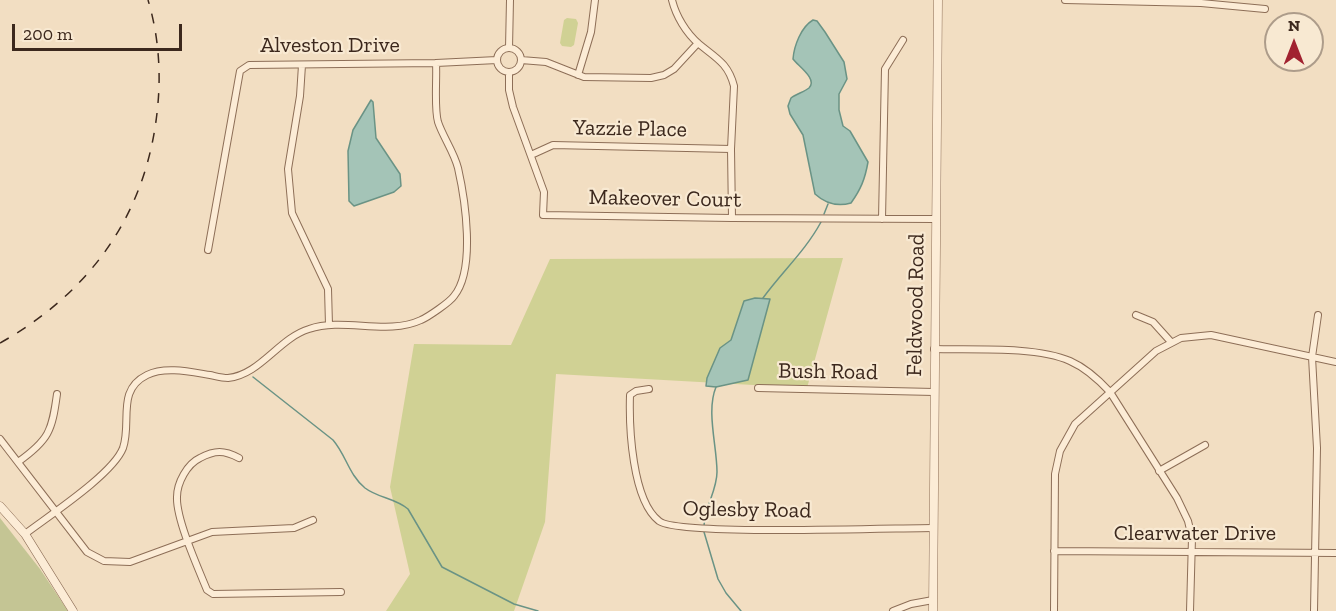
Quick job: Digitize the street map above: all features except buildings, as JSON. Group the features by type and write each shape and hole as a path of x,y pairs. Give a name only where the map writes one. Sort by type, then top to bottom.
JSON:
{"street":[{"path":"509,48 510,0"},
{"path":"578,75 591,32 595,0"},
{"path":"672,0 685,29 698,43 720,59 732,77 734,86 731,149 732,218"},
{"name":"Feldwood Road","path":"933,611 938,0"},
{"path":"1065,0 1201,3 1265,9"},
{"path":"882,219 885,69 903,40"},
{"path":"521,60 546,62 578,75 651,78 664,75 674,69 698,43"},
{"path":"509,48 519,53 521,60 516,70 508,72 500,68 497,60 501,52 509,48"},
{"name":"Alveston Drive","path":"208,250 240,71 249,64 436,63 497,60"},
{"path":"25,534 105,473 117,459 124,446 129,393 136,382 159,370 228,378 250,370 309,328 401,326 422,320 454,297 465,271 467,233 457,166 437,120 436,63"},
{"path":"302,65 300,96 288,169 292,213 328,289 328,326"},
{"name":"Makeover Court","path":"508,72 513,107 544,192 543,215 935,219"},
{"name":"Yazzie Place","path":"531,155 553,145 731,149"},
{"path":"1136,315 1153,322 1171,342"},
{"path":"1314,611 1317,448 1312,357 1318,315"},
{"path":"1054,611 1055,474 1060,451 1075,424 1156,351 1171,342 1191,336 1211,335 1336,362"},
{"path":"934,349 1051,354 1083,368 1098,379 1110,392 1177,498 1188,521 1192,538 1190,611"},
{"name":"Bush Road","path":"759,388 934,392"},
{"name":"Oglesby Road","path":"650,389 630,394 631,443 638,481 653,516 667,526 690,529 751,530 933,528"},
{"path":"18,462 51,430 57,394"},
{"path":"0,439 87,552 104,561 130,562 212,532 294,528 313,520"},
{"path":"1159,471 1205,445"},
{"path":"239,458 227,452 211,453 195,460 184,472 177,495 178,508 188,541 207,590 213,594 341,592"},
{"path":"0,506 25,534 73,611"},
{"name":"Clearwater Drive","path":"1054,551 1336,554"},
{"path":"893,611 911,604 933,600"}],"green space":[{"path":"576,19 578,23 574,45 571,47 562,46 560,43 564,20"},
{"path":"843,258 807,388 556,374 545,522 514,611 386,611 410,574 390,487 414,344 511,345 550,259"},
{"path":"0,518 40,569 68,611 0,611"}],"shaded area":[{"path":"813,20 817,21 844,62 847,79 839,94 839,110 843,126 850,131 868,162 864,179 851,203 841,205 832,204 815,194 803,135 790,114 788,106 791,98 809,88 811,84 809,77 793,59 799,37"},
{"path":"371,100 376,138 400,174 401,186 394,192 354,206 349,201 348,151 353,130"},
{"path":"755,298 770,299 748,380 716,387 706,386 707,378 720,348 731,340 744,301"}],"waterway":[{"path":"824,214 828,204"},
{"path":"763,298 821,222"},
{"path":"253,377 333,440 355,477 365,488 398,502 408,509 442,567 514,604 538,611"},
{"path":"704,527 717,472 712,418 713,396 716,387"},
{"path":"704,532 718,579 741,611"}],"railway":[{"path":"0,343 63,299 110,244 129,212 143,178 158,103 158,51 148,0"}]}
